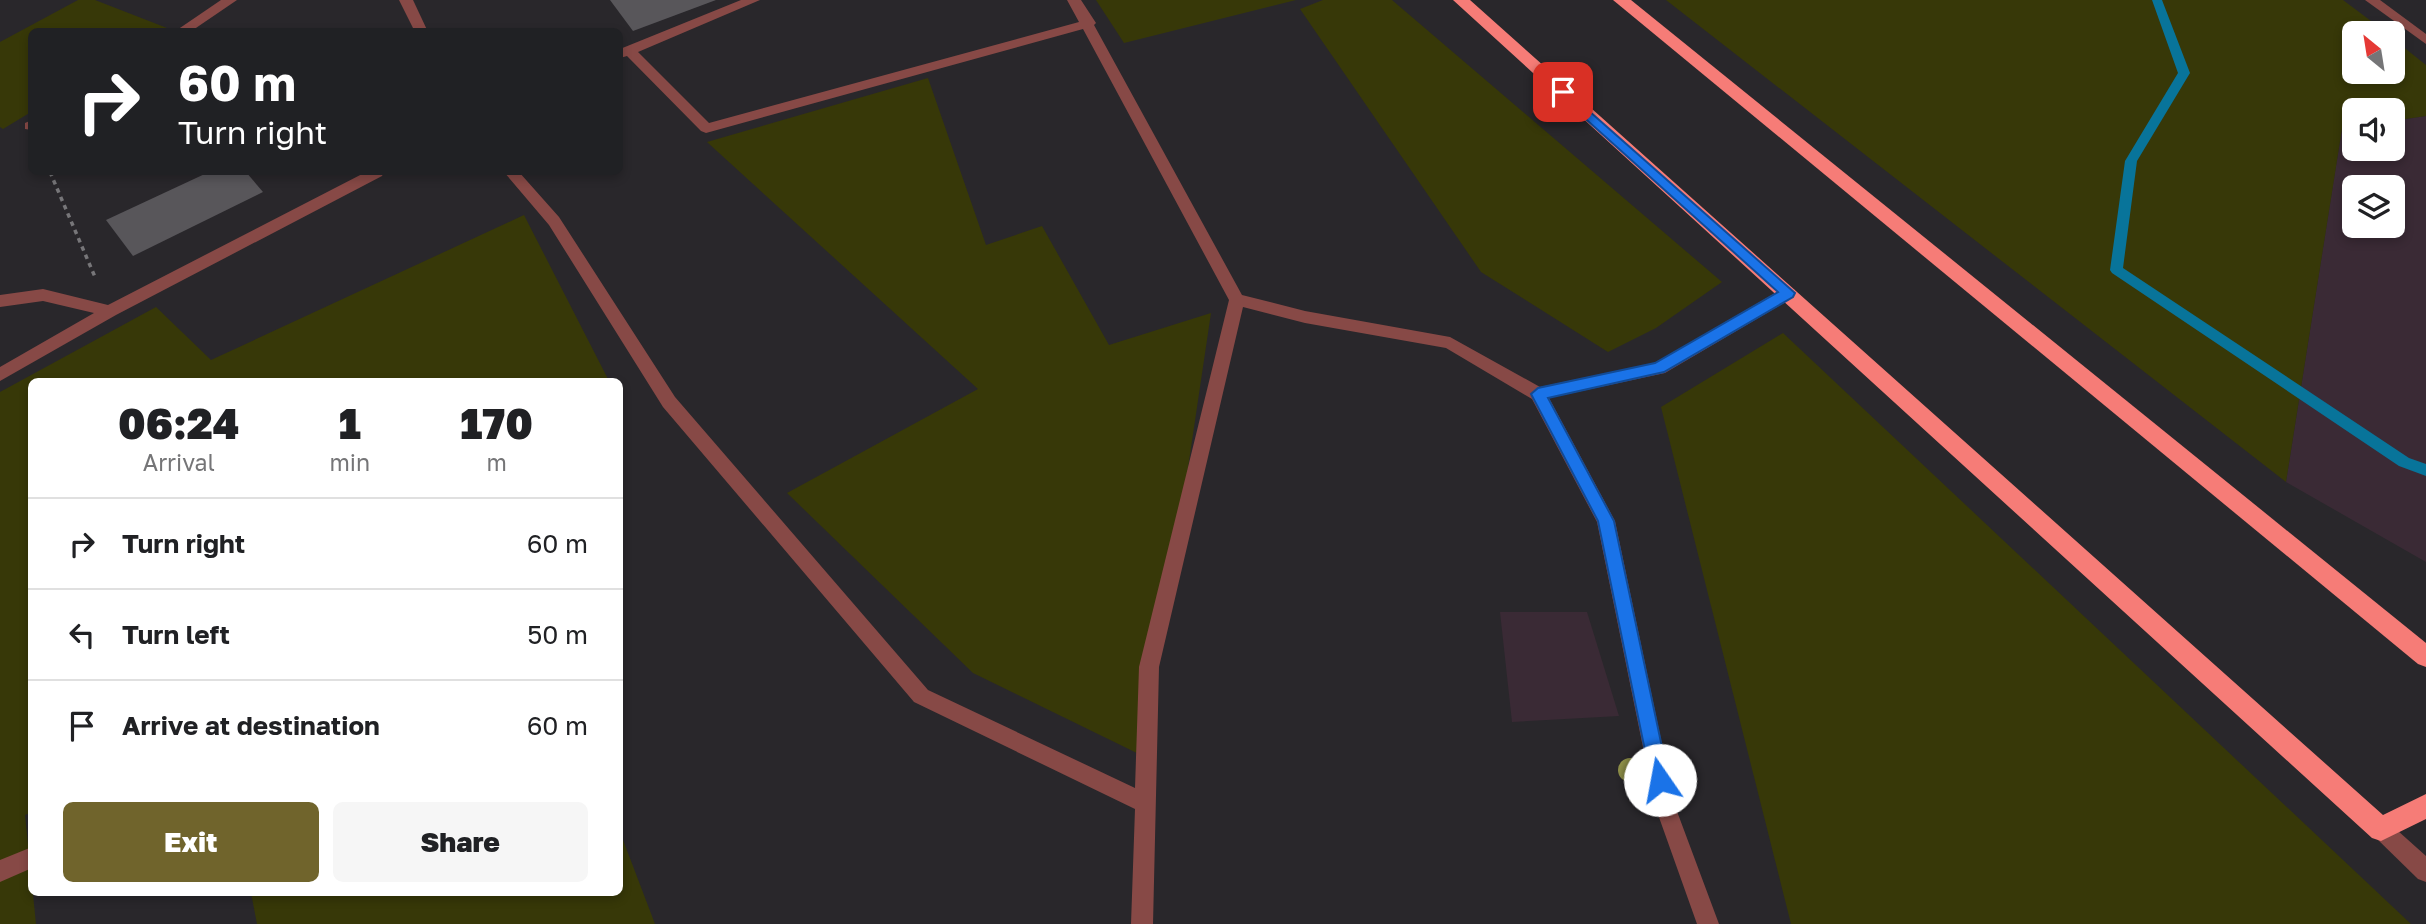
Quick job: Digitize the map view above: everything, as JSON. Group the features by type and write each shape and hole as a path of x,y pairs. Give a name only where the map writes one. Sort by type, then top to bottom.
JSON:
{"highway":[{"path":"1461,0 2381,829 2426,806"},
{"path":"1621,0 2426,657"}],"street":[{"path":"186,28 230,0"},
{"path":"406,0 420,28"},
{"path":"752,0 624,52 706,128 1089,23"},
{"path":"1074,0 1089,23 1237,300 1150,667 1142,924"},
{"path":"2372,0 2426,40"},
{"path":"0,375 110,311 371,175"},
{"path":"514,175 554,221 669,402 921,696 1145,803"},
{"path":"1538,394 1659,368 1788,293"},
{"path":"0,301 43,295 110,311"},
{"path":"1237,300 1305,317 1450,343 1538,394 1606,521 1665,806 1708,924"},
{"path":"2381,829 2426,871"},
{"path":"0,871 28,859"}],"path":[{"path":"51,175 110,311"}],"shaded area":[{"path":"78,0 95,0 167,28 28,28 28,114 3,129 0,127 0,42"},
{"path":"1096,0 1296,0 1124,43"},
{"path":"1323,0 1392,0 1722,282 1656,328 1608,352 1481,272 1300,9"},
{"path":"1666,0 2343,0 2371,21 2342,21 2342,84 2405,84 2405,48 2426,65 2426,116 2405,119 2405,98 2342,98 2342,129 2286,482"},
{"path":"928,78 986,245 1042,226 1109,345 1211,313 1145,757 973,673 787,493 978,389 707,142"},
{"path":"2426,116 2426,562 2286,482 2342,128 2342,161 2405,161 2405,119"},
{"path":"524,215 607,378 28,378 28,814 25,815 28,896 33,896 36,924 0,924 0,392 156,307 211,360"},
{"path":"1783,333 2411,924 1791,924 1661,407"},
{"path":"1500,612 1587,612 1619,716 1512,722"},
{"path":"623,840 655,924 257,924 252,896 623,896"}],"building":[{"path":"610,0 716,0 633,31"},
{"path":"203,175 249,175 263,192 133,256 106,220"}],"waterway":[{"path":"2157,0 2184,73 2131,161 2116,270 2404,462 2426,470"}],"route":[{"path":"1563,92 1788,293 1659,368 1538,394 1606,521 1660,780"}]}
